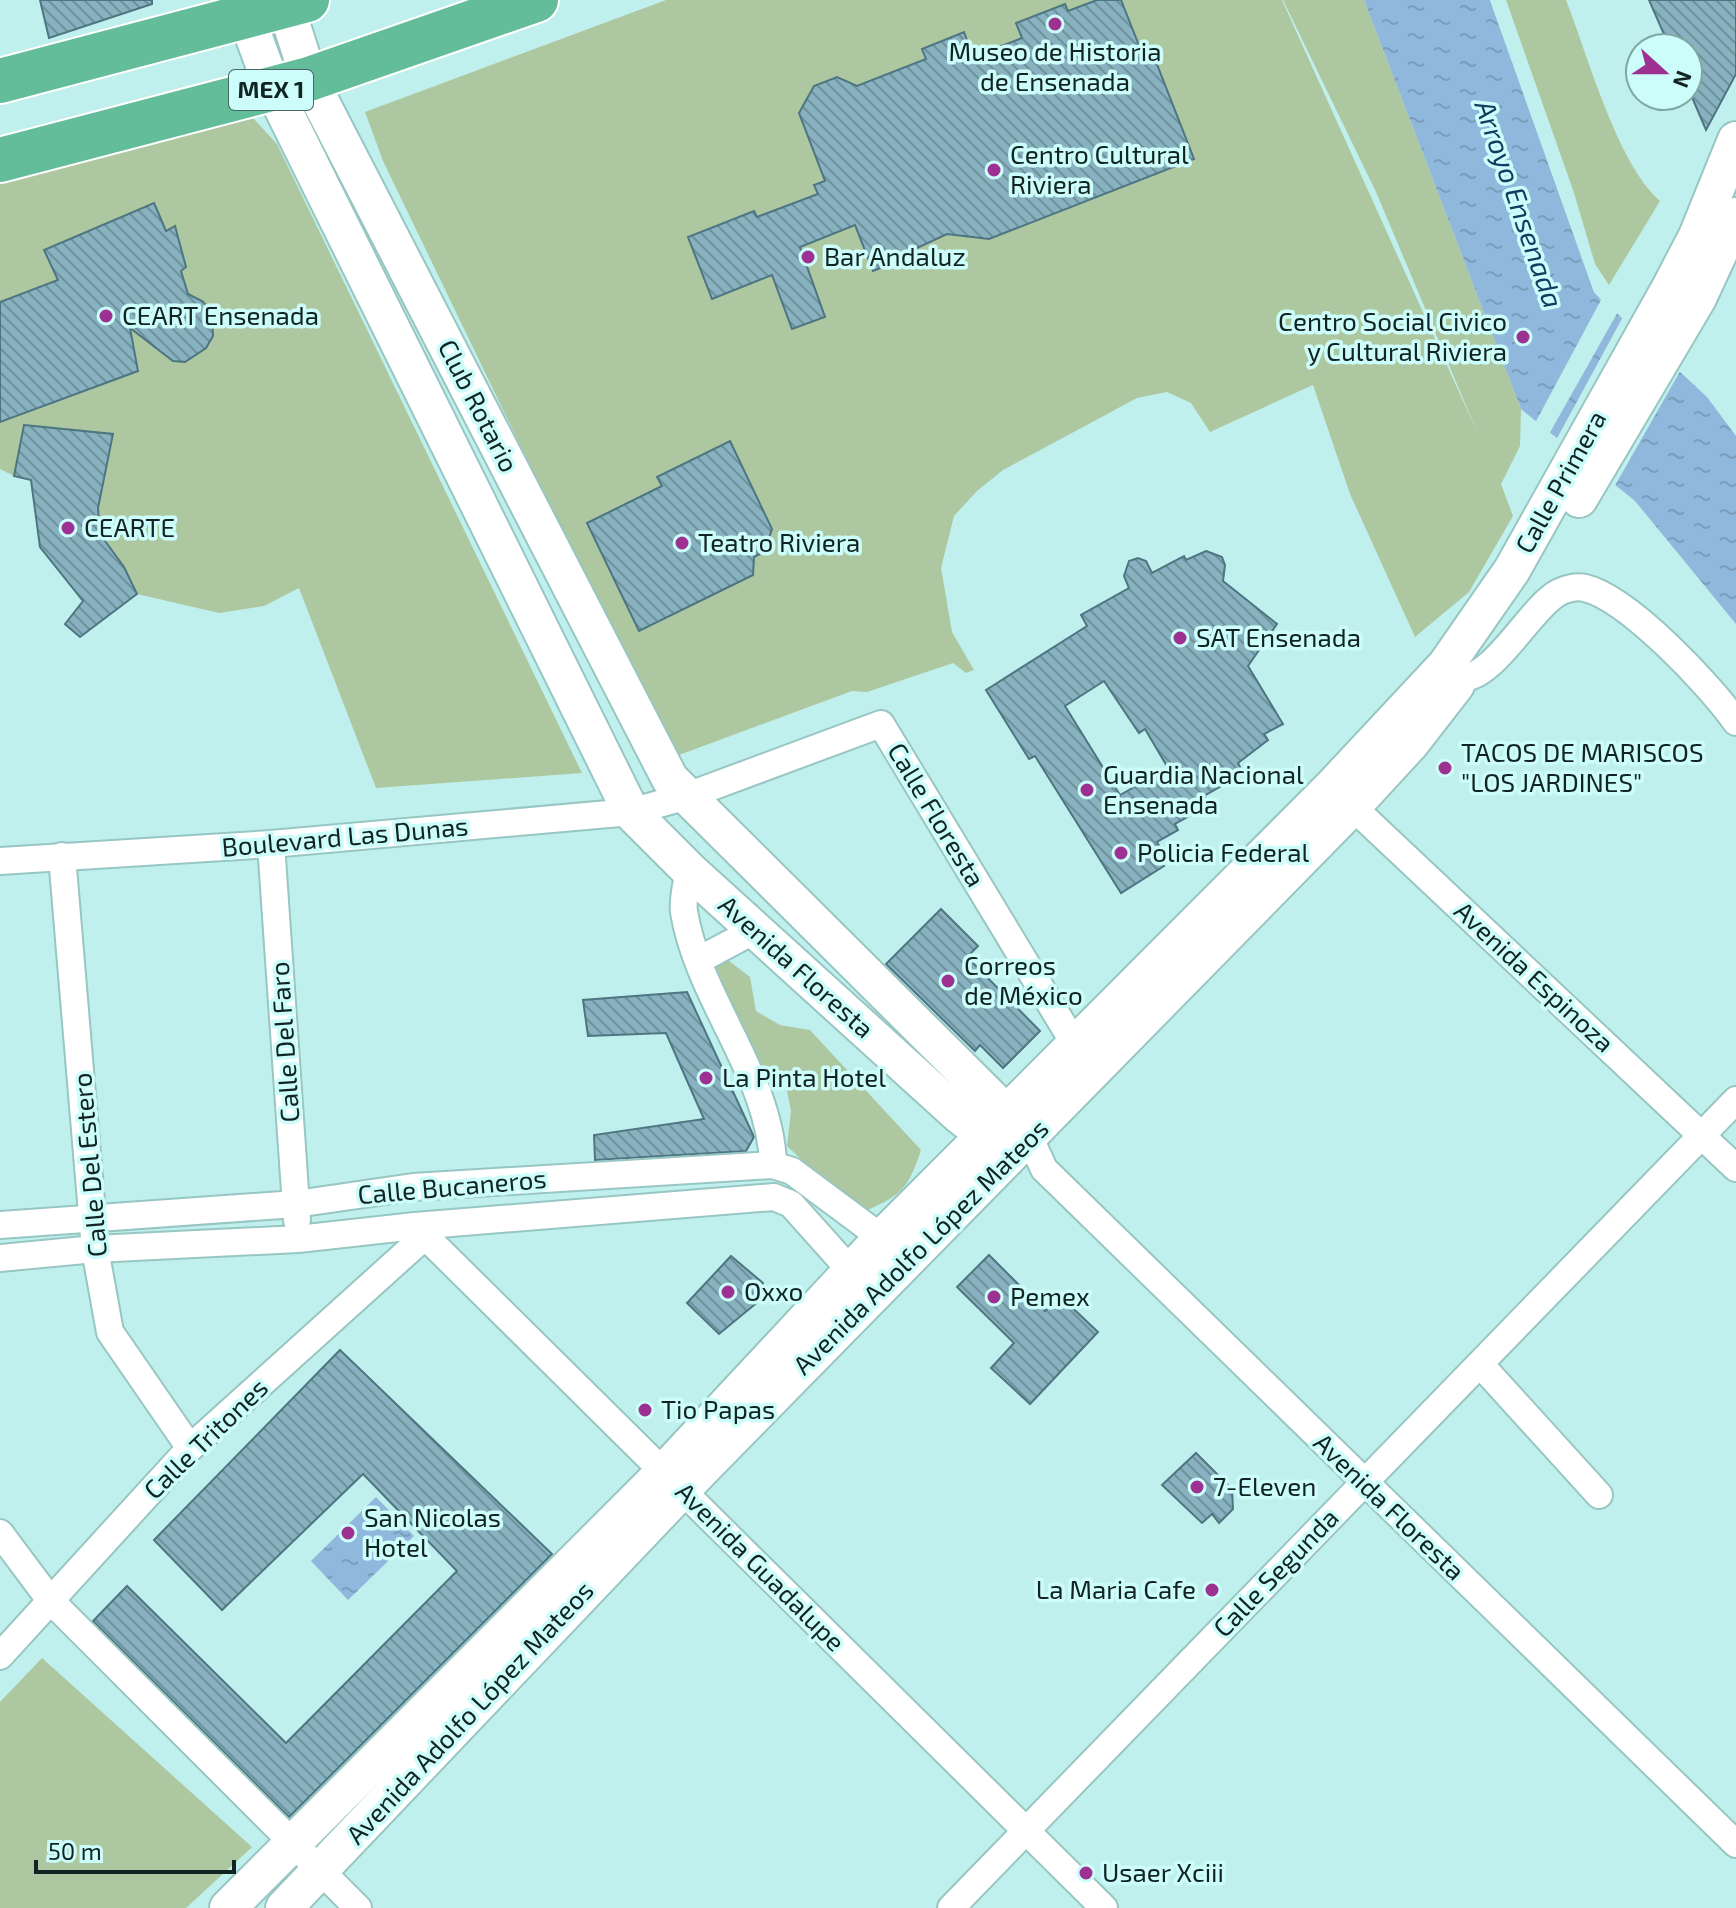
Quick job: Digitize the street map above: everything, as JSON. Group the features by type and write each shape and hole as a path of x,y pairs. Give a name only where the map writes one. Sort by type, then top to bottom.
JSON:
{"highway":[{"name":"MEX 1","path":"0,160 291,84 536,0"},
{"path":"0,81 274,5"}],"main road":[{"name":"Club Rotario","path":"274,5 291,84 631,812"},
{"name":"Club Rotario","path":"291,84 670,779 687,796"},
{"name":"Calle Primera","path":"1684,292 1697,236 1736,140"},
{"name":"Calle Primera","path":"1342,797 1453,671 1512,570 1543,545 1684,292 1736,216"},
{"name":"Avenida Floresta","path":"687,796 1015,1142"},
{"name":"Avenida Adolfo López Mateos","path":"284,1908 672,1481 882,1238 1015,1142 1074,1043 1342,797"},
{"name":"Avenida Adolfo López Mateos","path":"228,1908 291,1843 672,1481 1015,1142 1342,797"},
{"name":"Avenida Floresta","path":"631,812 755,930 1015,1142"}],"street":[{"path":"1453,671 1480,673 1555,595 1582,587 1598,592 1673,648 1736,722"},
{"name":"Calle Floresta","path":"687,796 881,724 1074,1043"},
{"name":"Boulevard Las Dunas","path":"0,861 271,844 631,812 687,796"},
{"name":"Avenida Espinoza","path":"1342,797 1736,1168"},
{"name":"Calle Del Faro","path":"271,844 298,1239"},
{"name":"Calle Del Estero","path":"62,856 95,1249 110,1332 190,1448"},
{"path":"689,870 684,910 699,960 773,1133 773,1165 792,1171 882,1238"},
{"path":"699,960 755,930"},
{"name":"Calle Segunda","path":"951,1908 1736,1100"},
{"name":"Avenida Floresta","path":"1015,1142 1364,1483 1732,1833"},
{"name":"Calle Bucaneros","path":"0,1225 296,1204 413,1187 773,1165"},
{"path":"413,1187 420,1231"},
{"name":"Calle Bucaneros","path":"0,1258 95,1249 420,1231 774,1197 791,1204 851,1271"},
{"name":"Avenida Guadalupe","path":"420,1231 1104,1908"},
{"name":"Calle Tritones","path":"0,1656 190,1448 420,1231"},
{"path":"1480,1364 1599,1495"},
{"path":"0,1533 50,1600 358,1908"}],"green space":[{"path":"666,0 1282,0 1478,434 1376,192 1283,0 1364,0 1521,409 1520,446 1501,484 1513,516 1469,592 1415,637 1350,494 1313,385 1210,432 1191,403 1167,392 1137,398 1003,470 977,491 954,516 941,568 952,632 974,670 966,673 953,663 867,692 852,691 671,758 383,161 365,112"},
{"path":"1506,0 1566,0 1617,135 1630,161 1660,201 1609,285 1595,264 1574,193"},
{"name":"CEARTE","path":"253,118 277,144 582,773 376,788 299,588 264,606 219,613 137,594 124,567 100,534 98,508 112,434 24,428 14,476 0,469 0,182"},
{"path":"728,960 750,977 756,1011 780,1025 810,1030 921,1150 911,1176 893,1197 859,1214 787,1146 791,1111 785,1081 755,1064 712,970"},
{"path":"42,1658 252,1847 186,1908 0,1908 0,1702"}],"water":[{"name":"Arroyo Ensenada","path":"1364,0 1490,0 1594,292 1707,397 1736,436 1736,624 1635,501 1521,409"},
{"path":"376,1497 414,1536 348,1600 311,1561"}],"pier":[{"path":"1490,0 1494,0 1597,290 1619,310 1548,436 1534,425 1601,300 1594,292"},
{"path":"1624,315 1682,368 1613,489 1555,442"}],"building":[{"path":"40,0 152,0 152,4 49,38"},
{"name":"Centro Cultural Riviera","path":"1097,0 1121,0 1142,53 1151,49 1194,159 989,239 947,234 906,253 903,259 873,271 855,225 800,247 825,317 792,329 772,275 712,299 688,237 754,211 757,217 818,194 814,185 825,181 799,113 814,86 837,77 857,86 926,59 922,49 964,32 973,57 1022,38 1016,23 1065,4 1068,11"},
{"path":"1649,0 1736,0 1736,74 1706,130 1698,112 1704,112 1704,32 1663,32"},
{"name":"CEART Ensenada","path":"154,203 166,231 175,226 186,267 181,271 188,294 212,311 213,336 206,348 185,362 173,361 130,328 138,371 0,422 0,302 58,280 44,250"},
{"name":"CEARTE","path":"24,425 113,434 98,508 100,534 124,567 137,594 80,637 65,624 83,601 40,547 31,480 14,476"},
{"name":"Teatro Riviera","path":"730,441 772,529 764,552 754,557 753,575 639,631 587,523 662,486 657,477"},
{"path":"1206,551 1222,557 1225,565 1223,581 1277,624 1248,666 1283,724 1264,734 1268,740 1238,763 1241,769 1204,796 1207,800 1190,810 1193,814 1175,824 1178,830 1157,842 1162,851 1157,855 1164,866 1121,893 1035,756 1029,759 986,690 1087,626 1081,615 1129,588 1124,576 1129,561 1138,558 1146,561 1152,573 1184,556 1186,560","holes":["1104,681 1139,733 1145,729 1168,768 1120,795 1065,706"]},
{"name":"Correos de México","path":"941,909 978,946 967,957 1040,1031 1003,1068 980,1045 975,1051 886,964"},
{"name":"La Pinta Hotel","path":"687,992 754,1137 746,1151 595,1160 594,1135 704,1119 666,1033 588,1036 583,1000"},
{"path":"989,1255 1045,1311 1059,1295 1098,1332 1030,1404 991,1368 1014,1343 957,1287"},
{"path":"731,1256 763,1283 759,1301 719,1334 687,1303"},
{"path":"340,1350 552,1554 289,1817 93,1621 127,1586 286,1743 457,1571 363,1474 222,1610 154,1540"},
{"name":"7-Eleven","path":"1196,1453 1232,1489 1233,1509 1219,1523 1212,1514 1202,1523 1162,1485"}],"place":[{"name":"Museo de Historia de Ensenada","path":"1055,24"},
{"name":"Centro Cultural Riviera","path":"994,170"},
{"name":"Bar Andaluz","path":"808,257"},
{"name":"CEART Ensenada","path":"106,316"},
{"name":"Centro Social Civico y Cultural Riviera","path":"1523,337"},
{"name":"CEARTE","path":"68,528"},
{"name":"Teatro Riviera","path":"682,543"},
{"name":"SAT Ensenada","path":"1180,638"},
{"name":"TACOS DE MARISCOS \"LOS JARDINES\"","path":"1445,768"},
{"name":"Guardia Nacional Ensenada","path":"1087,790"},
{"name":"Policia Federal","path":"1121,853"},
{"name":"Correos de México","path":"948,981"},
{"name":"La Pinta Hotel","path":"706,1078"},
{"name":"Oxxo","path":"728,1292"},
{"name":"Pemex","path":"994,1297"},
{"name":"Tio Papas","path":"645,1410"},
{"name":"7-Eleven","path":"1197,1487"},
{"name":"San Nicolas Hotel","path":"348,1533"},
{"name":"La Maria Cafe","path":"1212,1590"},
{"name":"Usaer Xciii","path":"1086,1873"}]}
